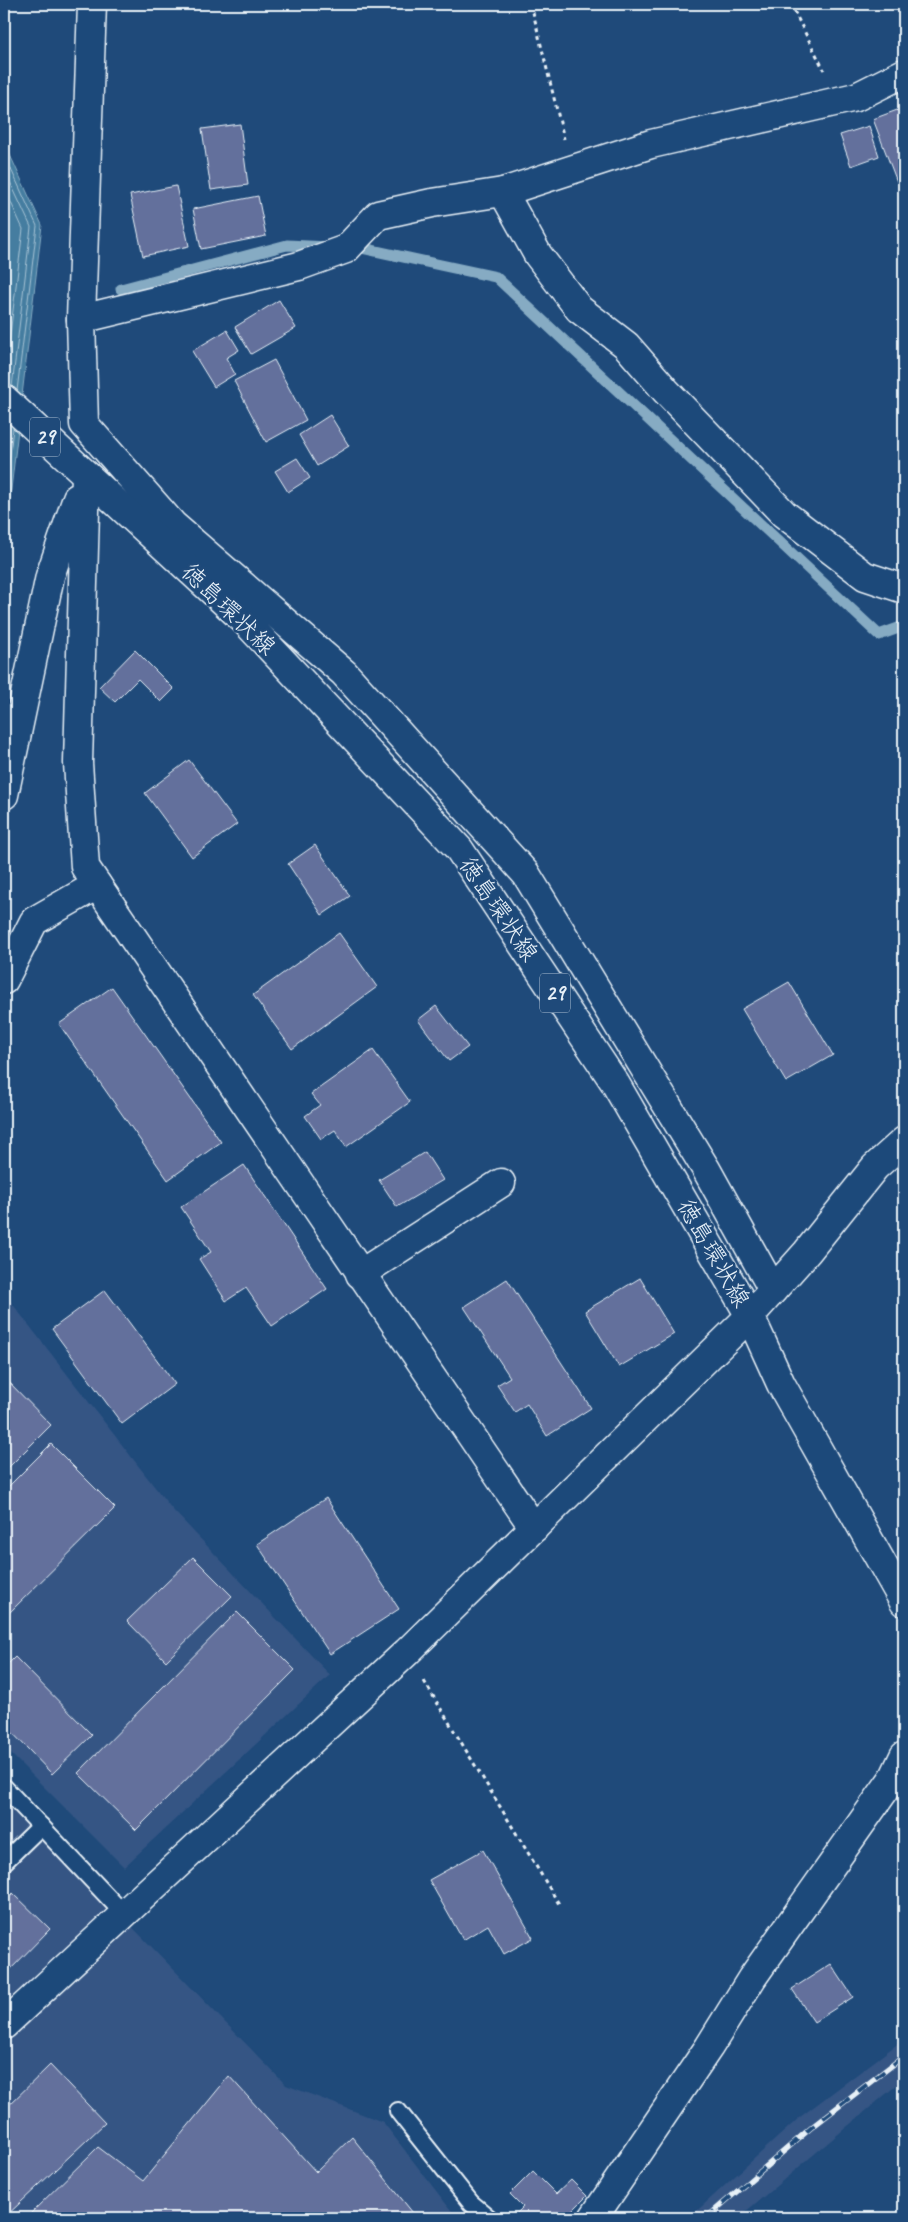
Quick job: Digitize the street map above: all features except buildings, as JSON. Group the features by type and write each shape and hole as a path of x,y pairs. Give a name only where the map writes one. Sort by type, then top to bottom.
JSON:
{"street":[{"path":"92,4 82,319 84,424 173,525 344,673 526,874 706,1169 773,1290"},
{"path":"82,319 298,266 346,249 378,215 432,203 503,192 651,144 856,98 904,73"},
{"path":"503,192 538,255 579,309 626,345 666,391 784,514 865,576 904,589"},
{"name":"徳島環状線","path":"4,399 244,620 459,849 615,1083 750,1316 782,1384 904,1602"},
{"path":"4,795 50,576 86,475"},
{"path":"86,475 78,763 85,867 534,1528"},
{"path":"4,980 34,920 97,885"},
{"path":"4,2025 407,1652 750,1316 807,1252 874,1167 904,1141"},
{"path":"360,1274 501,1183"},
{"path":"593,2218 709,2047 752,1978 901,1767"}],"lane":[{"path":"4,1787 124,1914"},
{"path":"4,1862 41,1826"},
{"path":"398,2111 471,2203 489,2218"}],"path":[{"path":"531,4 571,170"},
{"path":"794,11 840,101"},
{"path":"407,1652 558,1904"}],"shaded area":[{"path":"4,1293 172,1509 330,1675 124,1867 4,1747"},
{"path":"4,1795 286,2085 383,2122 457,2218 4,2218"},
{"path":"904,2039 904,2079 738,2218 689,2218 800,2117"}],"water":[{"path":"4,142 42,225 4,549"}],"waterway":[{"path":"121,289 287,245 329,247"},
{"path":"350,247 496,277 879,635 904,626"}],"railway":[{"path":"706,2218 812,2127 904,2056"}]}
